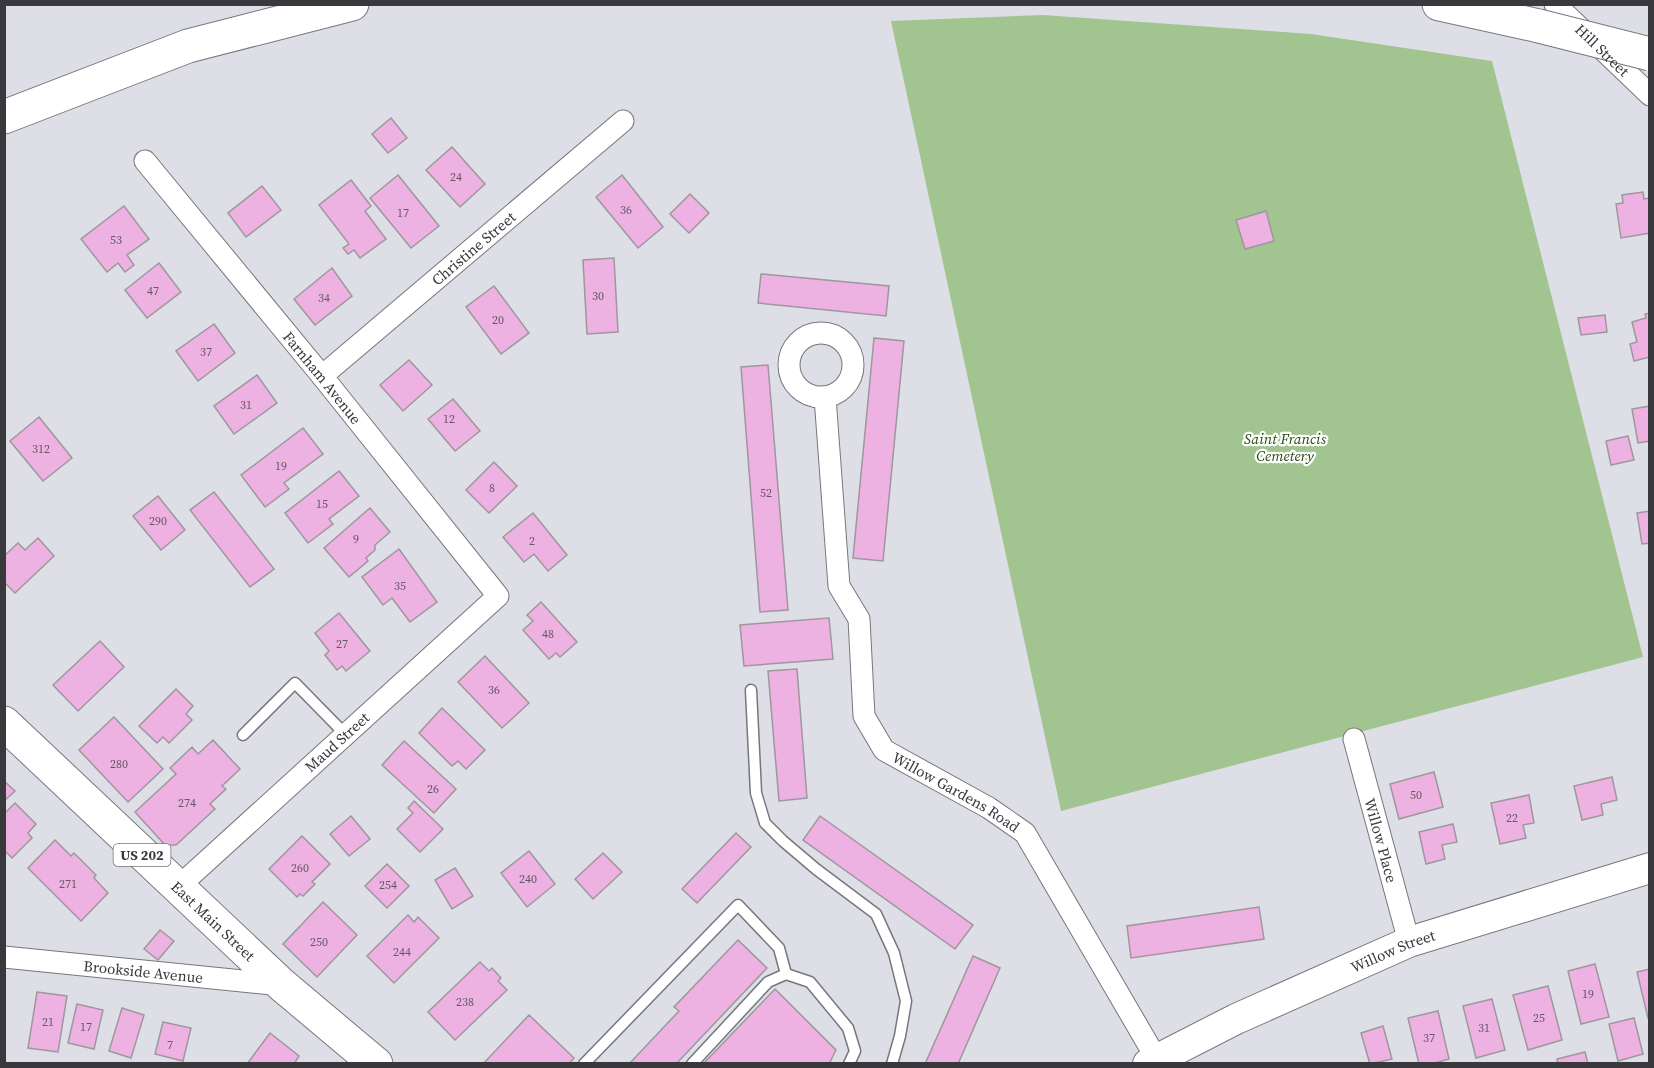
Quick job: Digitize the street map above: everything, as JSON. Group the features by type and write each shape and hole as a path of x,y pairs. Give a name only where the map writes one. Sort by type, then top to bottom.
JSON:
{"highway":[{"path":"4,117 188,46 352,4"},
{"path":"1439,4 1547,15 1650,54"},
{"name":"East Main Street","path":"4,723 282,985 376,1064"}],"main road":[{"name":"Willow Street","path":"1152,1061 1236,1019 1409,942 1650,868"}],"street":[{"name":"Hill Street","path":"1547,15 1650,95"},
{"name":"Christine Street","path":"322,376 623,121"},
{"name":"Farnham Avenue","path":"145,161 322,376 498,596"},
{"name":"Willow Gardens Road","path":"825,397 839,586 859,619 864,716 884,750 989,808 1025,833 1152,1061"},
{"name":"Maud Street","path":"177,888 498,596"},
{"name":"Willow Place","path":"1354,739 1409,942"},
{"name":"Brookside Avenue","path":"4,957 282,985"}],"lane":[{"path":"243,735 295,683 345,734"},
{"path":"751,690 756,793 765,823 816,869 876,914 894,953 906,1001 892,1064"},
{"path":"584,1064 738,905 779,948 786,974"},
{"path":"692,1064 768,982 786,974 810,982 848,1028 855,1051 849,1064"}],"green space":[{"name":"Saint Francis Cemetery","path":"1043,15 1311,34 1492,61 1643,657 1061,811 891,21"}],"building":[{"path":"391,118 407,138 388,153 372,134"},
{"path":"452,147 485,184 460,207 426,170"},
{"path":"398,175 439,226 411,248 370,198"},
{"path":"622,175 663,227 638,248 596,197"},
{"path":"351,180 371,206 365,211 386,239 360,258 354,250 348,254 343,248 349,244 319,205"},
{"path":"262,186 281,210 246,237 228,213"},
{"path":"1643,192 1644,199 1650,198 1650,233 1621,238 1616,204 1623,203 1622,195"},
{"path":"690,194 709,213 689,233 670,214"},
{"path":"124,206 149,239 127,255 134,265 125,272 118,263 107,272 81,239"},
{"path":"1266,211 1274,241 1245,249 1236,220"},
{"path":"614,258 618,332 587,334 583,260"},
{"path":"159,263 181,292 147,318 125,290"},
{"path":"332,268 352,296 315,325 294,299"},
{"path":"761,274 889,286 886,316 758,303"},
{"path":"494,286 529,333 501,354 466,307"},
{"path":"1650,313 1650,357 1634,361 1630,344 1637,342 1632,322 1646,318 1645,314"},
{"path":"1605,315 1607,332 1581,335 1578,318"},
{"path":"214,324 235,353 198,381 176,351"},
{"path":"874,338 904,341 883,561 853,558"},
{"path":"409,360 432,385 403,411 380,385"},
{"path":"768,365 788,610 760,612 741,367"},
{"path":"257,375 277,403 234,434 214,406"},
{"path":"453,399 480,431 455,451 428,419"},
{"path":"1650,406 1650,441 1638,443 1632,409"},
{"path":"39,417 72,458 43,481 10,441"},
{"path":"303,428 323,454 284,483 289,489 265,507 241,475"},
{"path":"1628,436 1634,460 1611,465 1606,441"},
{"path":"494,462 517,486 489,513 466,490"},
{"path":"339,471 359,496 329,519 333,524 308,543 285,513"},
{"path":"214,492 274,569 250,587 190,510"},
{"path":"158,496 185,530 161,550 133,516"},
{"path":"370,508 390,532 375,545 375,550 366,558 368,561 349,577 324,548"},
{"path":"1650,511 1650,543 1642,544 1637,513"},
{"path":"533,513 567,555 548,571 534,554 524,562 503,537"},
{"path":"38,538 54,556 15,593 4,582 4,556 18,543 25,550"},
{"path":"399,549 437,602 410,622 392,598 383,605 362,577"},
{"path":"541,602 577,642 560,657 556,653 549,659 523,630 533,621 527,615"},
{"path":"339,613 370,651 346,671 342,666 337,670 325,655 329,651 315,633"},
{"path":"829,618 833,659 744,666 740,625"},
{"path":"100,641 124,667 78,711 53,685"},
{"path":"485,656 529,703 502,728 458,682"},
{"path":"797,669 807,798 779,801 768,671"},
{"path":"176,689 193,706 186,714 192,720 169,743 163,737 157,743 139,726"},
{"path":"442,708 485,750 466,769 458,761 452,766 419,733"},
{"path":"114,717 163,769 128,802 79,750"},
{"path":"213,740 240,769 222,786 226,789 210,804 215,809 176,845 165,845 135,812 176,774 170,768 192,747 198,754"},
{"path":"404,741 456,789 434,813 382,765"},
{"path":"1434,772 1443,807 1399,819 1390,784"},
{"path":"1612,777 1617,800 1601,804 1603,815 1582,820 1574,786"},
{"path":"4,781 15,791 4,801"},
{"path":"1529,795 1534,823 1523,825 1526,838 1500,844 1491,803"},
{"path":"414,801 443,829 420,852 397,829 413,813 408,808"},
{"path":"15,803 36,824 28,833 32,838 12,858 4,850 4,814"},
{"path":"351,816 370,839 349,856 330,834"},
{"path":"820,816 973,925 955,949 803,840"},
{"path":"1453,824 1457,842 1442,845 1445,859 1426,864 1419,832"},
{"path":"736,833 751,847 697,903 682,889"},
{"path":"302,836 330,864 312,882 315,884 303,896 300,894 297,897 269,869"},
{"path":"55,840 71,856 74,853 96,875 94,878 108,893 81,921 28,868"},
{"path":"529,851 555,884 527,907 501,873"},
{"path":"603,853 622,872 593,899 575,879"},
{"path":"387,864 409,886 387,908 365,886"},
{"path":"455,868 473,896 452,909 435,880"},
{"path":"323,902 357,935 317,977 283,944"},
{"path":"1259,907 1264,939 1131,958 1127,926"},
{"path":"408,915 414,922 418,917 439,938 394,983 367,956"},
{"path":"160,930 174,941 158,960 144,949"},
{"path":"738,940 767,968 676,1064 629,1064 679,1011 674,1007"},
{"path":"973,956 1000,968 958,1064 925,1064"},
{"path":"480,962 489,971 492,968 501,978 498,981 507,990 455,1040 428,1012"},
{"path":"1595,964 1609,1017 1581,1024 1568,971"},
{"path":"1650,969 1650,1017 1648,1018 1637,972"},
{"path":"1548,986 1562,1040 1528,1050 1513,995"},
{"path":"775,989 836,1050 829,1064 703,1064"},
{"path":"37,992 67,996 58,1052 28,1048"},
{"path":"1492,999 1505,1050 1476,1058 1463,1006"},
{"path":"77,1004 103,1010 94,1049 68,1043"},
{"path":"122,1008 144,1015 131,1058 109,1051"},
{"path":"1438,1011 1449,1059 1431,1064 1419,1064 1408,1018"},
{"path":"529,1015 574,1058 569,1064 483,1064"},
{"path":"1634,1018 1643,1054 1618,1061 1609,1024"},
{"path":"163,1022 191,1028 183,1061 155,1054"},
{"path":"1383,1026 1392,1059 1370,1064 1361,1033"},
{"path":"270,1033 299,1056 294,1064 247,1064"},
{"path":"1585,1052 1588,1064 1558,1064 1557,1059"}]}
